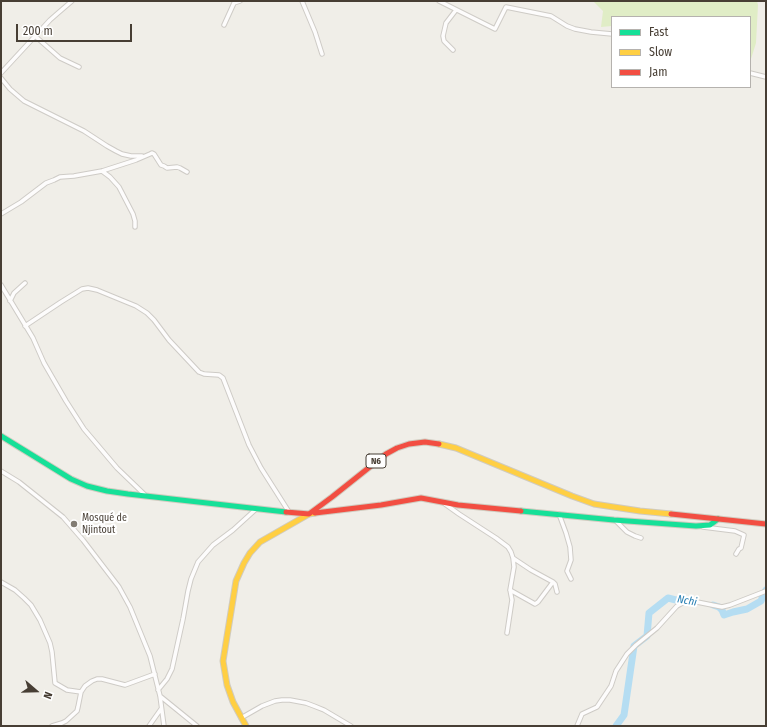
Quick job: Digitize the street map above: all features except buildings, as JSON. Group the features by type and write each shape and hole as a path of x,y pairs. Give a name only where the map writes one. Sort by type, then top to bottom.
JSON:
{"main road":[{"path":"1,436 79,482 97,488 128,494 255,509 309,514 381,505 421,498 444,503 614,520 696,526 712,524 718,520"},
{"name":"N6","path":"309,514 332,498 386,454 397,448 424,442 456,448 594,504 640,511 766,524"},
{"path":"246,726 233,702 227,685 224,661 236,581 250,553 260,542 309,514"}],"street":[{"path":"1,73 35,36 72,1"},
{"path":"224,25 234,3 240,1"},
{"path":"302,1 315,32 322,54"},
{"path":"439,1 495,29 506,5 520,11 551,16 575,29 611,34"},
{"path":"454,50 444,41 443,36 446,23 456,10"},
{"path":"35,36 60,58 79,67"},
{"path":"751,73 766,77"},
{"path":"1,78 10,89 24,100 84,130 111,149 131,156 144,156"},
{"path":"1,214 46,184 60,177 102,171 152,153 167,168 177,167 187,172"},
{"path":"102,171 119,187 136,221 135,227"},
{"path":"10,301 14,293 24,283"},
{"path":"1,285 33,338 44,363 62,395 84,429 117,468 146,496"},
{"path":"25,326 60,302 82,289 88,288 97,290 136,306 147,313 169,340 199,372 223,378 249,446 289,512"},
{"path":"1,471 19,482 63,517 119,587 130,607 150,656 160,696 164,726"},
{"path":"444,503 490,533 508,547 513,558 513,573 510,590 512,600 507,633"},
{"path":"158,690 167,679 172,669 188,591 198,562 213,545 233,530 255,509"},
{"path":"559,514 570,547 571,556 567,571 571,579"},
{"path":"614,520 627,532 642,538"},
{"path":"696,526 735,531 744,535 741,548 736,554"},
{"path":"513,558 553,582 557,592"},
{"path":"1,582 15,590 24,598 31,605 40,620 50,643 55,683 67,690 80,692"},
{"path":"510,590 535,604 553,582"},
{"path":"577,726 582,714 594,710 610,686 616,671 627,654 657,628 677,606 684,602 692,601 726,606 766,591"},
{"path":"54,726 62,724 77,711 80,692 92,681 102,679 125,685 155,674"},
{"path":"160,696 197,726"},
{"path":"241,718 262,706 282,700 290,700 306,703 324,710 350,726"},
{"path":"149,726 161,708"}],"green space":[{"path":"593,1 757,1 756,43 751,59 751,16 611,16 611,26 601,27 603,11"}],"waterway":[{"name":"Nchi","path":"713,605 719,607 724,615 747,609 761,601 766,590"},
{"name":"Nchi","path":"616,726 624,715 634,646 647,636 649,613 668,598 684,602 690,601"}],"traffic: fast":[{"path":"1,436 71,479 87,486 128,494 286,512"},
{"path":"521,511 696,526 710,525 718,519"}],"traffic: slow":[{"path":"439,444 456,448 594,504 671,514"},
{"path":"246,726 233,702 227,685 223,661 236,581 250,553 260,542 309,514 315,513"}],"traffic: jam":[{"path":"286,512 309,514 386,454 397,448 409,444 425,442 439,444"},
{"path":"315,513 381,505 421,498 458,505 521,511"},
{"path":"671,514 766,524"}],"place":[{"name":"Mosqué de Njintout","path":"74,524"}]}
